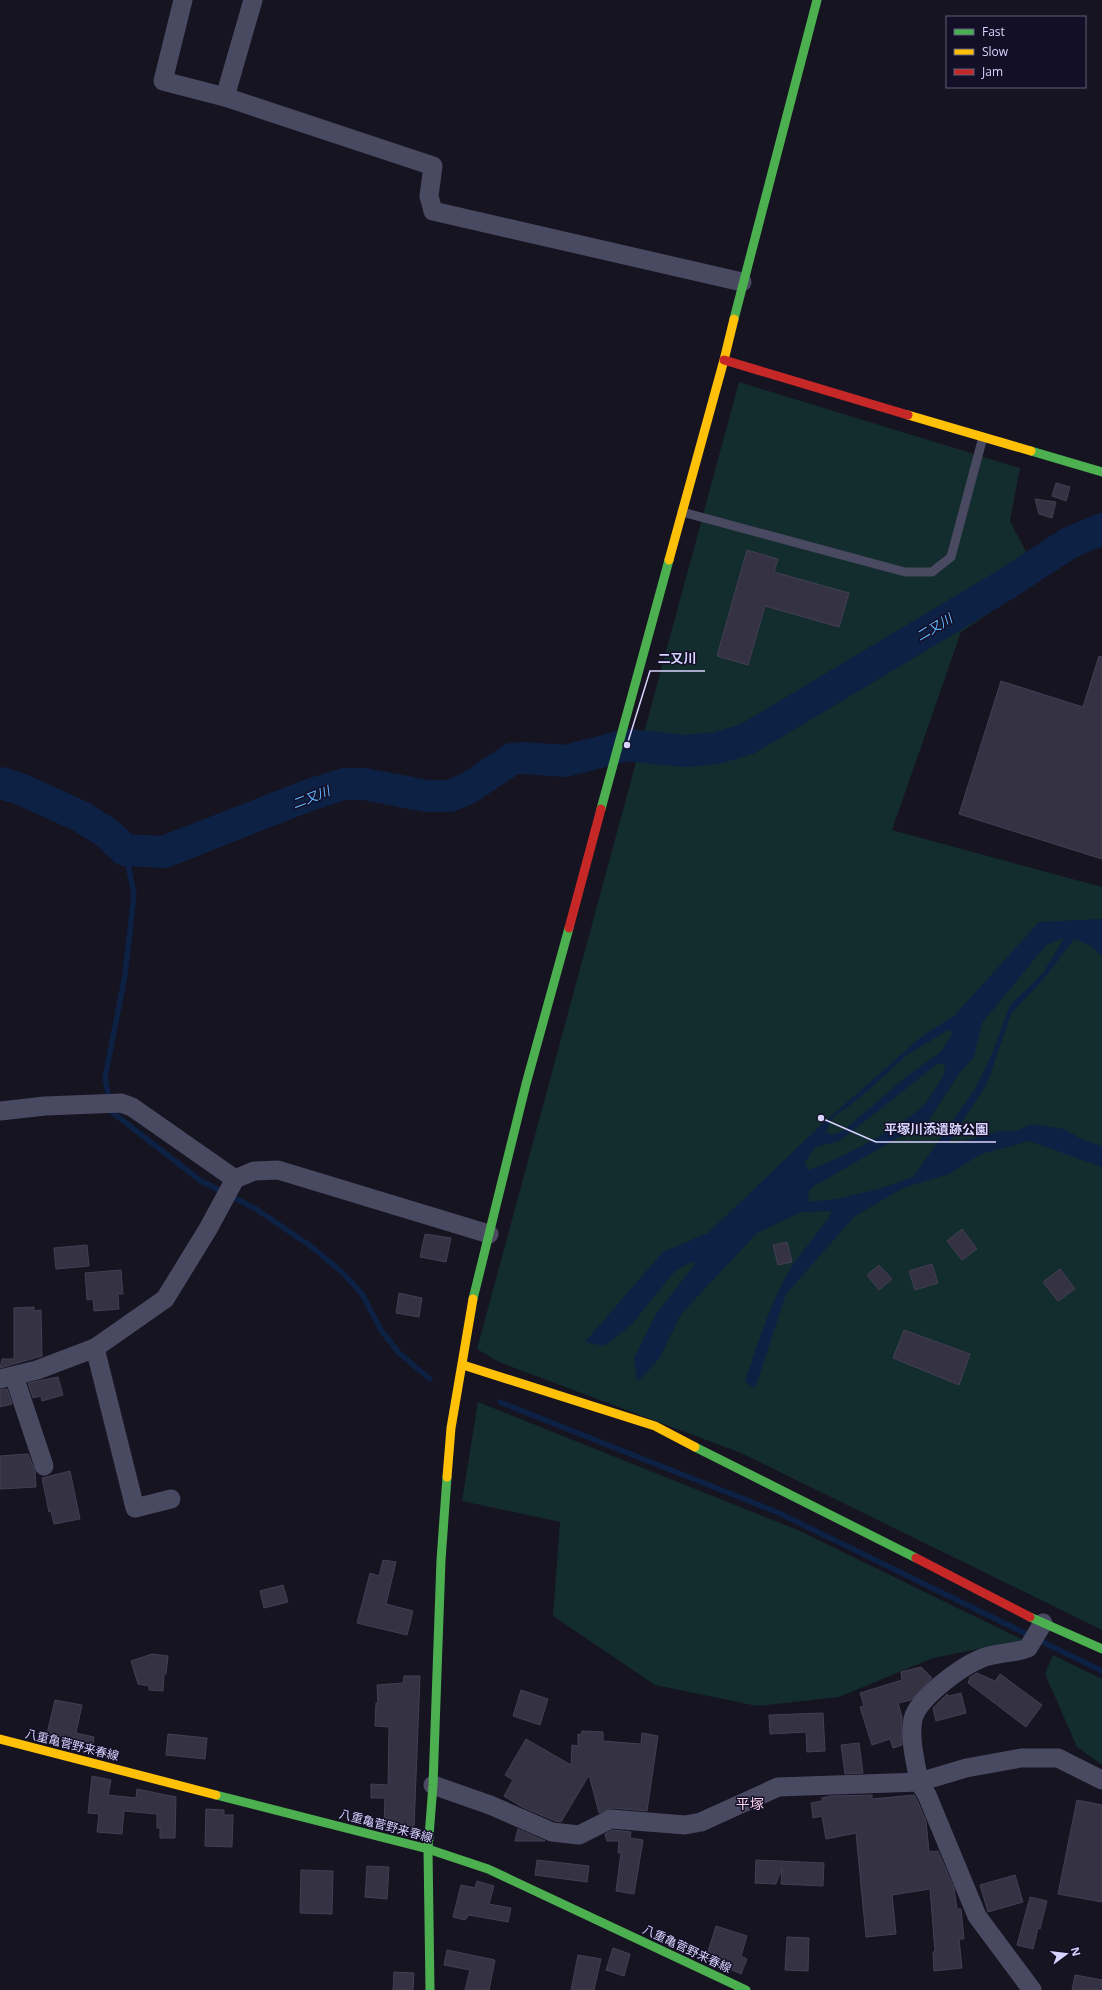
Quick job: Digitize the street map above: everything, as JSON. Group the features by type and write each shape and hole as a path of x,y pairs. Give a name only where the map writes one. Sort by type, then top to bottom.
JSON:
{"street":[{"path":"183,0 163,81 225,97 433,166 429,196 433,211 742,282"},
{"path":"225,97 253,0"},
{"path":"430,1990 428,1849 433,1786 441,1560 451,1428 473,1300 528,1077 724,360 742,282 817,0"},
{"path":"724,360 1102,472"},
{"path":"0,1111 44,1106 121,1103 132,1107 235,1179"},
{"path":"44,1466 7,1377 37,1370 95,1348 165,1299 208,1229 235,1179 254,1171 278,1170 489,1234"},
{"path":"95,1348 135,1508 171,1499"},
{"path":"463,1365 656,1426 1043,1622 1102,1649"},
{"path":"1032,1990 977,1916 927,1795 919,1782 913,1745 913,1720 916,1709 954,1673 981,1658 1028,1648 1043,1622"},
{"name":"八重亀菅野来春線","path":"0,1743 428,1849 488,1869 746,1990"},
{"path":"433,1786 490,1805 552,1832 579,1835 611,1819 685,1825 701,1822 778,1787 919,1782 966,1768 1021,1758 1058,1758 1102,1780"}],"lane":[{"path":"682,512 905,572 932,572 951,557 983,437"}],"green space":[{"path":"739,382 1020,468 1010,521 1040,579 961,632 892,830 1102,887 1102,1630 741,1453 499,1362 477,1349"},
{"path":"478,1402 800,1531 1023,1640 933,1658 839,1697 757,1706 655,1685 553,1616 560,1522 462,1501"},
{"path":"1053,1655 1102,1679 1102,1765 1077,1747 1045,1674"}],"water":[{"path":"1102,919 1102,956 1091,946 1074,939 1046,976 1011,1014 987,1084 949,1142 952,1145 998,1131 1016,1131 1031,1124 1064,1129 1081,1139 1102,1146 1102,1167 1029,1141 981,1154 949,1174 903,1188 855,1216 786,1294 755,1388 745,1382 765,1324 777,1295 791,1268 801,1253 833,1211 801,1212 757,1233 681,1314 659,1359 637,1382 634,1358 656,1314 695,1264 691,1262 675,1271 631,1325 604,1346 585,1342 663,1252 708,1233 820,1126 921,1037 955,1015 1039,922","holes":["1064,938 1043,973 1010,1005 992,1054 975,1089 913,1177 879,1189 837,1199 809,1202 808,1192 814,1186 929,1120 960,1072 974,1057 982,1023 1046,945","948,1030 953,1032 941,1052 907,1076 844,1130 832,1135 826,1132 831,1119 862,1096 907,1055","937,1064 944,1064 945,1073 927,1101 917,1110 889,1131 872,1141 808,1170 805,1162 815,1147 840,1141"]}],"building":[{"path":"1056,483 1070,487 1066,501 1052,496"},
{"path":"1035,499 1056,502 1052,518 1039,514"},
{"path":"747,550 778,559 774,572 849,593 839,627 765,606 748,665 717,656"},
{"path":"1099,656 1102,657 1102,859 959,814 1001,681 1083,707"},
{"path":"962,1229 977,1249 962,1260 947,1241"},
{"path":"425,1234 451,1238 446,1262 420,1257"},
{"path":"787,1242 792,1262 778,1265 773,1245"},
{"path":"87,1245 89,1266 56,1269 54,1248"},
{"path":"932,1264 938,1283 915,1290 909,1271"},
{"path":"879,1265 892,1279 879,1290 867,1275"},
{"path":"1060,1269 1075,1289 1058,1301 1043,1282"},
{"path":"121,1270 123,1294 118,1294 119,1309 94,1311 93,1299 87,1300 85,1273"},
{"path":"399,1293 422,1298 419,1317 396,1313"},
{"path":"34,1307 34,1311 41,1310 42,1356 0,1368 2,1359 14,1359 14,1308"},
{"path":"904,1330 970,1354 959,1385 893,1358"},
{"path":"58,1377 63,1395 42,1401 41,1396 33,1398 28,1383"},
{"path":"7,1389 12,1404 0,1407 0,1390"},
{"path":"28,1454 35,1471 36,1487 0,1489 0,1456"},
{"path":"70,1471 80,1519 54,1524 51,1511 49,1512 42,1478"},
{"path":"383,1560 396,1562 386,1604 413,1611 407,1635 357,1623 370,1573 379,1576"},
{"path":"283,1585 288,1602 264,1608 260,1591"},
{"path":"152,1654 168,1656 166,1674 164,1674 163,1691 149,1690 149,1686 138,1684 131,1661"},
{"path":"921,1667 932,1678 911,1700 898,1703 902,1717 902,1745 893,1748 890,1739 872,1745 860,1707 864,1706 860,1693 902,1680 901,1672"},
{"path":"977,1673 995,1681 1000,1674 1042,1705 1026,1727 968,1683 970,1677"},
{"path":"404,1676 420,1676 414,1828 384,1825 385,1798 371,1798 371,1784 388,1785 389,1727 375,1726 376,1703 378,1703 377,1685 403,1683"},
{"path":"521,1690 548,1699 540,1725 513,1716"},
{"path":"961,1693 966,1713 936,1721 933,1708 947,1694 949,1696"},
{"path":"55,1700 82,1705 76,1733 94,1737 92,1750 46,1738"},
{"path":"823,1713 825,1751 807,1752 806,1732 770,1734 769,1715"},
{"path":"582,1731 603,1732 603,1741 641,1744 642,1733 658,1736 647,1811 612,1808 599,1813 589,1775 561,1822 555,1821 522,1807 504,1796 513,1780 505,1775 526,1739 571,1765 572,1745 578,1746 578,1734 581,1735"},
{"path":"168,1734 207,1738 205,1759 166,1755"},
{"path":"859,1743 863,1773 845,1774 841,1745"},
{"path":"92,1776 111,1780 108,1795 136,1798 137,1789 176,1797 175,1838 160,1838 160,1828 157,1828 157,1814 124,1811 122,1834 97,1832 99,1814 88,1813"},
{"path":"872,1795 872,1799 914,1795 917,1800 926,1821 929,1852 938,1851 954,1888 957,1909 961,1909 964,1939 959,1939 962,1968 934,1971 933,1952 935,1951 930,1889 892,1895 896,1934 866,1937 856,1833 826,1839 822,1816 813,1818 811,1803 822,1801 822,1798 831,1796"},
{"path":"1077,1800 1102,1805 1102,1902 1058,1894"},
{"path":"206,1809 224,1810 224,1815 233,1815 232,1847 205,1846"},
{"path":"518,1829 545,1841 515,1841"},
{"path":"613,1830 631,1832 630,1838 643,1840 634,1894 616,1891 621,1853 618,1853 619,1841 607,1841 605,1834"},
{"path":"537,1860 589,1866 587,1882 535,1875"},
{"path":"756,1860 824,1863 823,1886 781,1884 782,1868 776,1884 755,1883"},
{"path":"367,1866 389,1867 387,1899 365,1897"},
{"path":"301,1870 333,1871 332,1914 300,1913"},
{"path":"1015,1875 1023,1902 988,1912 980,1885"},
{"path":"477,1881 494,1886 489,1904 511,1908 508,1922 469,1915 465,1920 453,1917 461,1885 475,1888"},
{"path":"1030,1897 1047,1901 1033,1949 1017,1945"},
{"path":"716,1926 747,1936 741,1956 747,1959 741,1974 706,1958"},
{"path":"787,1937 809,1938 808,1971 785,1970"},
{"path":"613,1948 630,1954 624,1976 606,1970"},
{"path":"447,1950 495,1960 489,1990 465,1990 470,1970 444,1965"},
{"path":"578,1955 601,1959 594,1990 571,1990"},
{"path":"394,1972 414,1973 413,1990 393,1990"},
{"path":"1075,1975 1102,1980 1102,1990 1072,1990"}],"waterway":[{"name":"二又川","path":"0,783 18,788 80,816 107,833 125,850 164,852 309,795 344,784 364,784 426,796 449,796 467,789 512,759 524,758 565,761 627,745 685,751 717,748 747,739 1003,586 1069,543 1102,529"},
{"path":"125,850 134,894 125,975 105,1078 112,1112 201,1181 256,1209 312,1247 343,1273 362,1294 381,1330 399,1353 430,1379"},
{"path":"500,1402 779,1513 1102,1671"}],"traffic: fast":[{"path":"734,319 817,0"},
{"path":"1031,451 1102,472"},
{"path":"601,809 669,560"},
{"path":"473,1299 526,1084 569,928"},
{"path":"695,1447 916,1558"},
{"path":"430,1990 428,1849 433,1785 441,1560 447,1477"},
{"path":"1030,1617 1102,1649"},
{"path":"216,1795 428,1849 488,1869 746,1990"}],"traffic: slow":[{"path":"669,560 734,319"},
{"path":"908,415 1031,451"},
{"path":"447,1477 451,1428 473,1299"},
{"path":"463,1365 655,1426 695,1447"},
{"path":"0,1739 216,1795"}],"traffic: jam":[{"path":"724,360 908,415"},
{"path":"569,928 601,809"},
{"path":"916,1558 1030,1617"}],"place":[{"name":"二又川","path":"627,745"},
{"name":"平塚川添遺跡公園","path":"821,1118"}],"district":[{"name":"平塚","path":"750,1804"}]}
